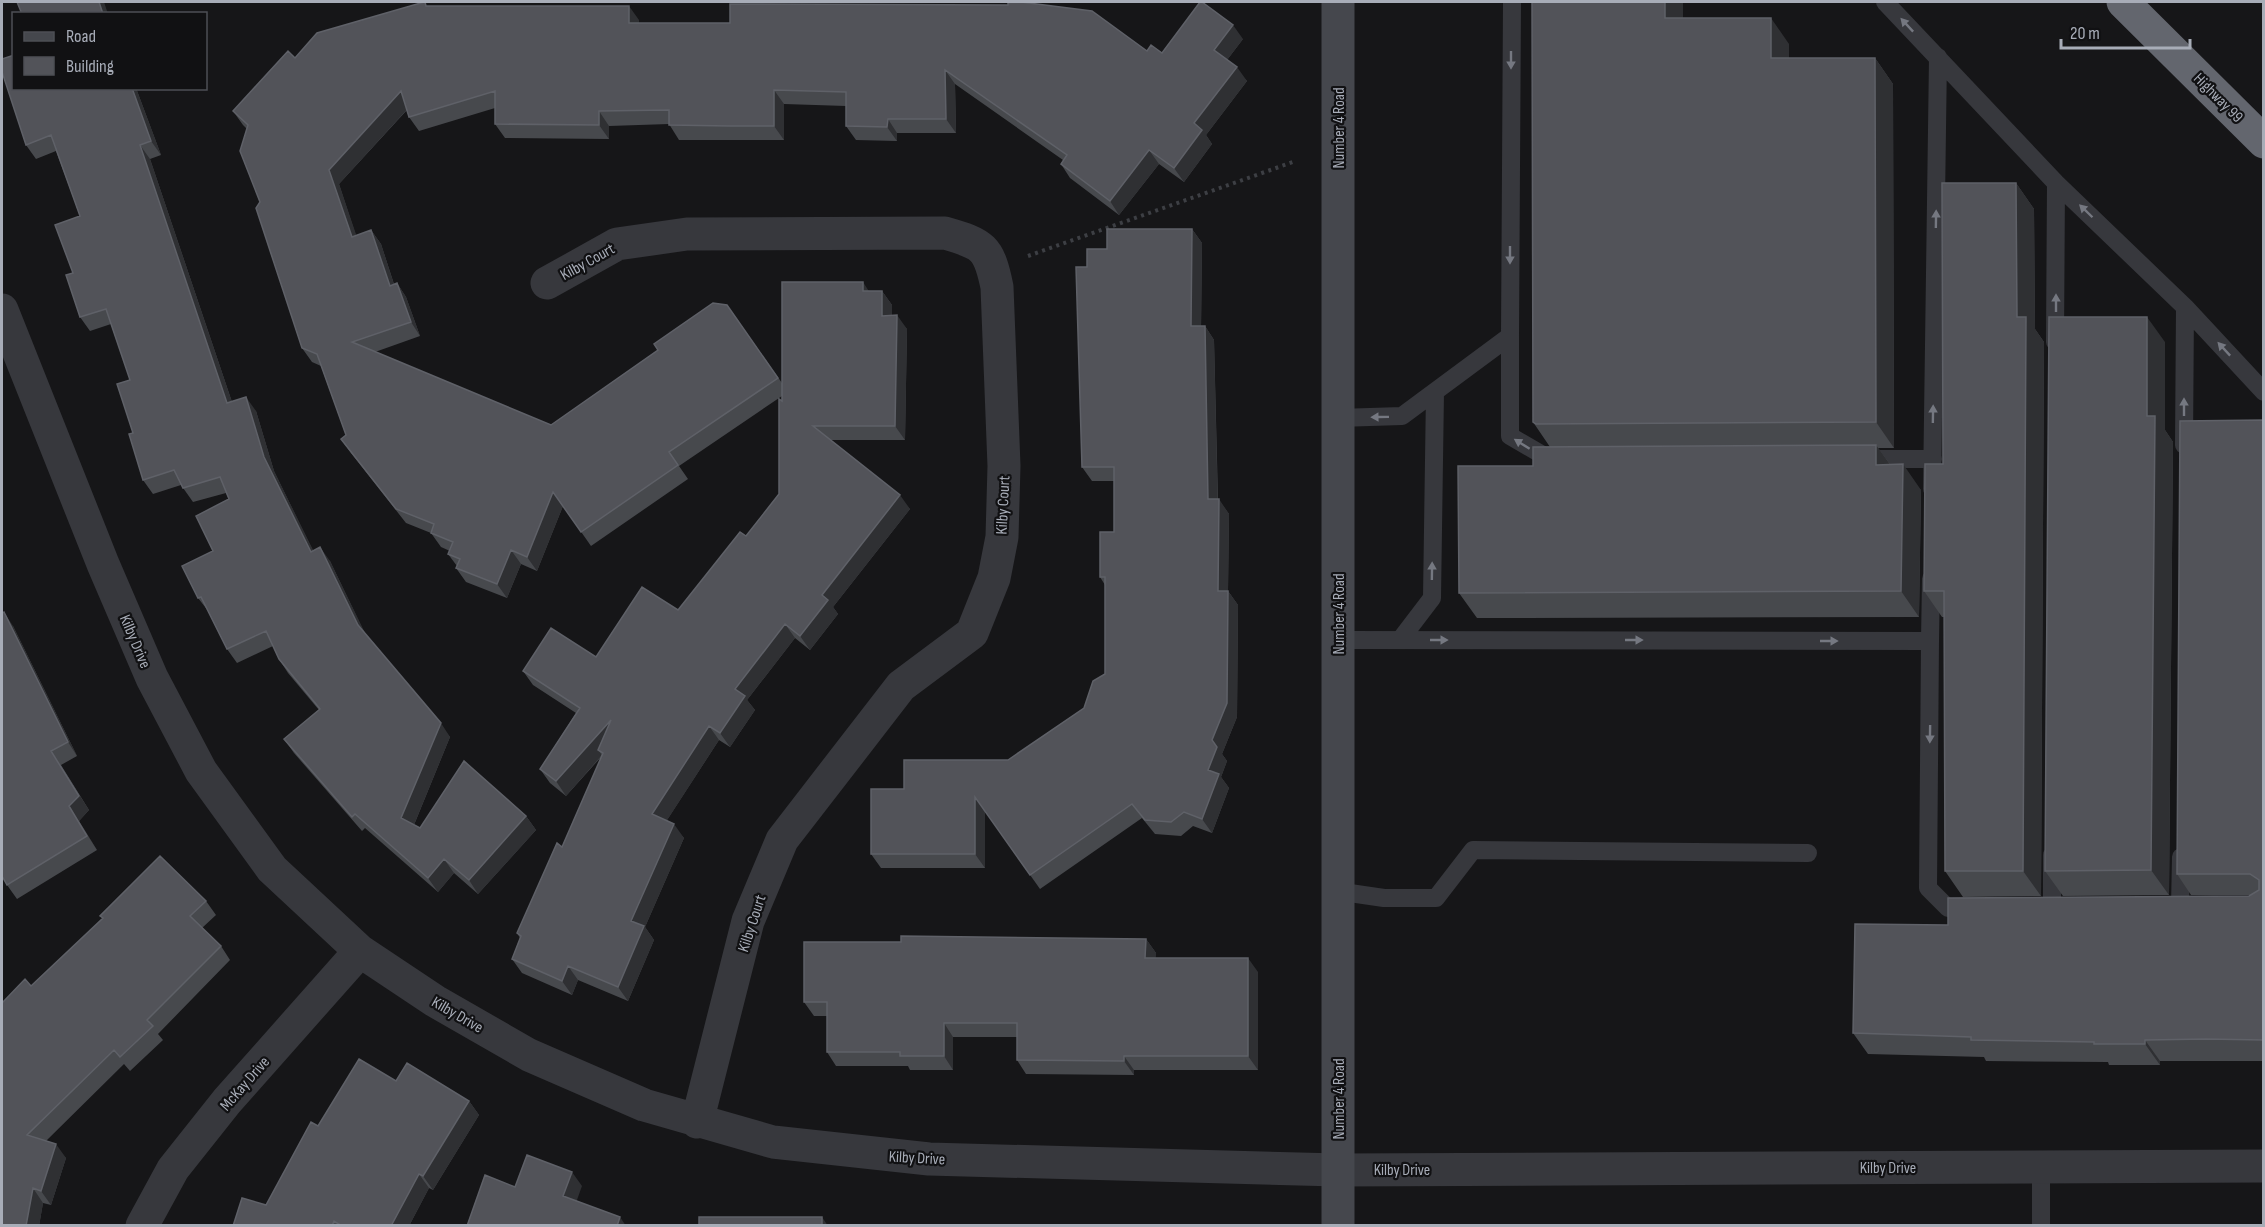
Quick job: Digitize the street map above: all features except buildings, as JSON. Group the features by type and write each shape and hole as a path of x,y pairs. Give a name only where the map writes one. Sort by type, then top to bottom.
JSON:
{"highway":[{"name":"Highway 99","path":"2123,2 2264,142"}],"main road":[{"name":"Number 4 Road","path":"1338,2 1336,891 1338,1226"}],"street":[{"name":"Kilby Court","path":"547,283 616,244 687,234 945,233 974,242 991,258 994,268 997,286 1004,466 1002,537 994,578 972,633 901,686 782,840 748,921 697,1122"},
{"name":"Kilby Drive","path":"4,325 152,678 201,771 272,869 360,951 435,1001 529,1055 644,1105 773,1142 929,1159 1338,1170 2264,1167"},
{"name":"McKay Drive","path":"142,1226 173,1169 227,1101 360,951"}],"lane":[{"path":"1512,2 1510,436 1551,461 1575,461"},
{"path":"1885,2 2056,183 2185,307 2264,392"},
{"path":"1932,504 1938,57"},
{"path":"2055,361 2056,183"},
{"path":"2184,463 2185,307"},
{"path":"1338,418 1402,417 1510,336"},
{"path":"1400,640 1432,598 1435,392"},
{"path":"1849,459 1933,459"},
{"path":"1931,561 1928,888 1948,908 1994,908"},
{"path":"1338,640 1930,641"},
{"path":"2157,906 2186,906 2181,834"},
{"path":"2052,836 2052,908"},
{"path":"1336,891 1384,898 1436,898 1473,850 1808,853"},
{"path":"2029,908 2075,907"},
{"path":"2041,1166 2041,1226"}],"path":[{"path":"994,268 1293,162"}]}
